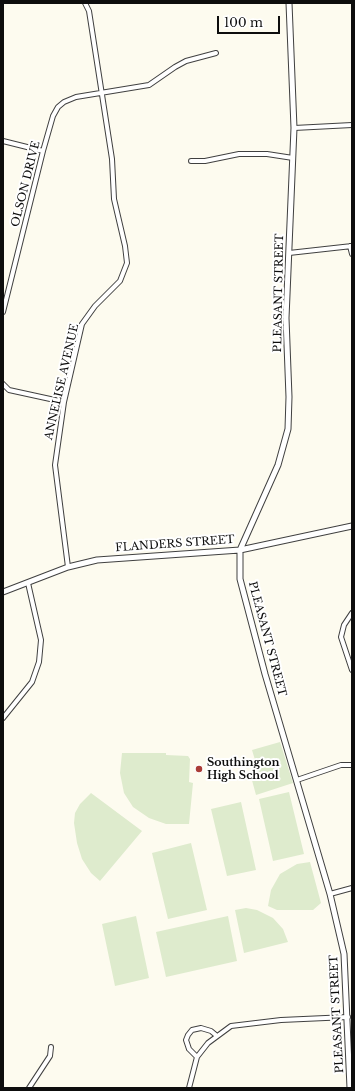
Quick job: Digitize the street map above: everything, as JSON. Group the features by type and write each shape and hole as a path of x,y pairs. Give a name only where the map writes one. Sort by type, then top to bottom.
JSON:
{"street":[{"name":"ANNELISE AVENUE","path":"68,567 55,465 64,402 82,324 95,306 120,281 127,263 125,246 114,199 112,159 89,11 85,3"},
{"name":"PLEASANT STREET","path":"290,3 294,128 286,318 289,397 288,429 278,465 240,550 240,578 265,674 330,894 344,954 350,1088"},
{"name":"OLSON DRIVE","path":"3,312 43,151 53,116 58,107 64,102 76,97 149,86 186,61 216,53"},
{"path":"294,128 352,125"},
{"path":"3,140 43,151"},
{"path":"191,161 205,161 239,154 266,154 293,158"},
{"path":"289,253 351,246 352,254"},
{"path":"3,384 9,390 64,402"},
{"name":"FLANDERS STREET","path":"3,592 68,567 97,560 240,550 352,526"},
{"path":"3,718 32,682 39,662 41,640 28,583"},
{"path":"352,613 344,625 340,637 352,670"},
{"path":"297,780 340,765 352,765"},
{"path":"330,894 352,888"},
{"path":"189,1088 197,1057 208,1043 231,1026 281,1020 348,1017"},
{"path":"197,1057 189,1049 187,1044 188,1035 192,1030 201,1028 211,1031 217,1036"},
{"path":"29,1088 50,1056 51,1047"}],"green space":[{"path":"280,742 293,783 256,795 250,773 258,770 252,750"},
{"path":"122,753 166,753 166,755 188,756 190,759 189,782 193,783 189,824 166,824 149,818 133,807 124,793 120,773"},
{"path":"289,792 304,854 273,861 259,799"},
{"path":"91,793 142,831 100,881 91,873 82,859 77,843 74,823 75,813 80,804"},
{"path":"241,802 256,870 227,876 211,809"},
{"path":"191,843 207,910 168,919 152,853"},
{"path":"310,862 321,903 313,910 277,910 268,906 271,890 280,874 297,864"},
{"path":"246,908 257,910 273,918 283,929 288,942 244,953 235,910"},
{"path":"136,916 149,978 115,986 102,924"},
{"path":"228,916 237,961 166,977 156,932"}],"place":[{"name":"Southington High School","path":"199,769"}]}
